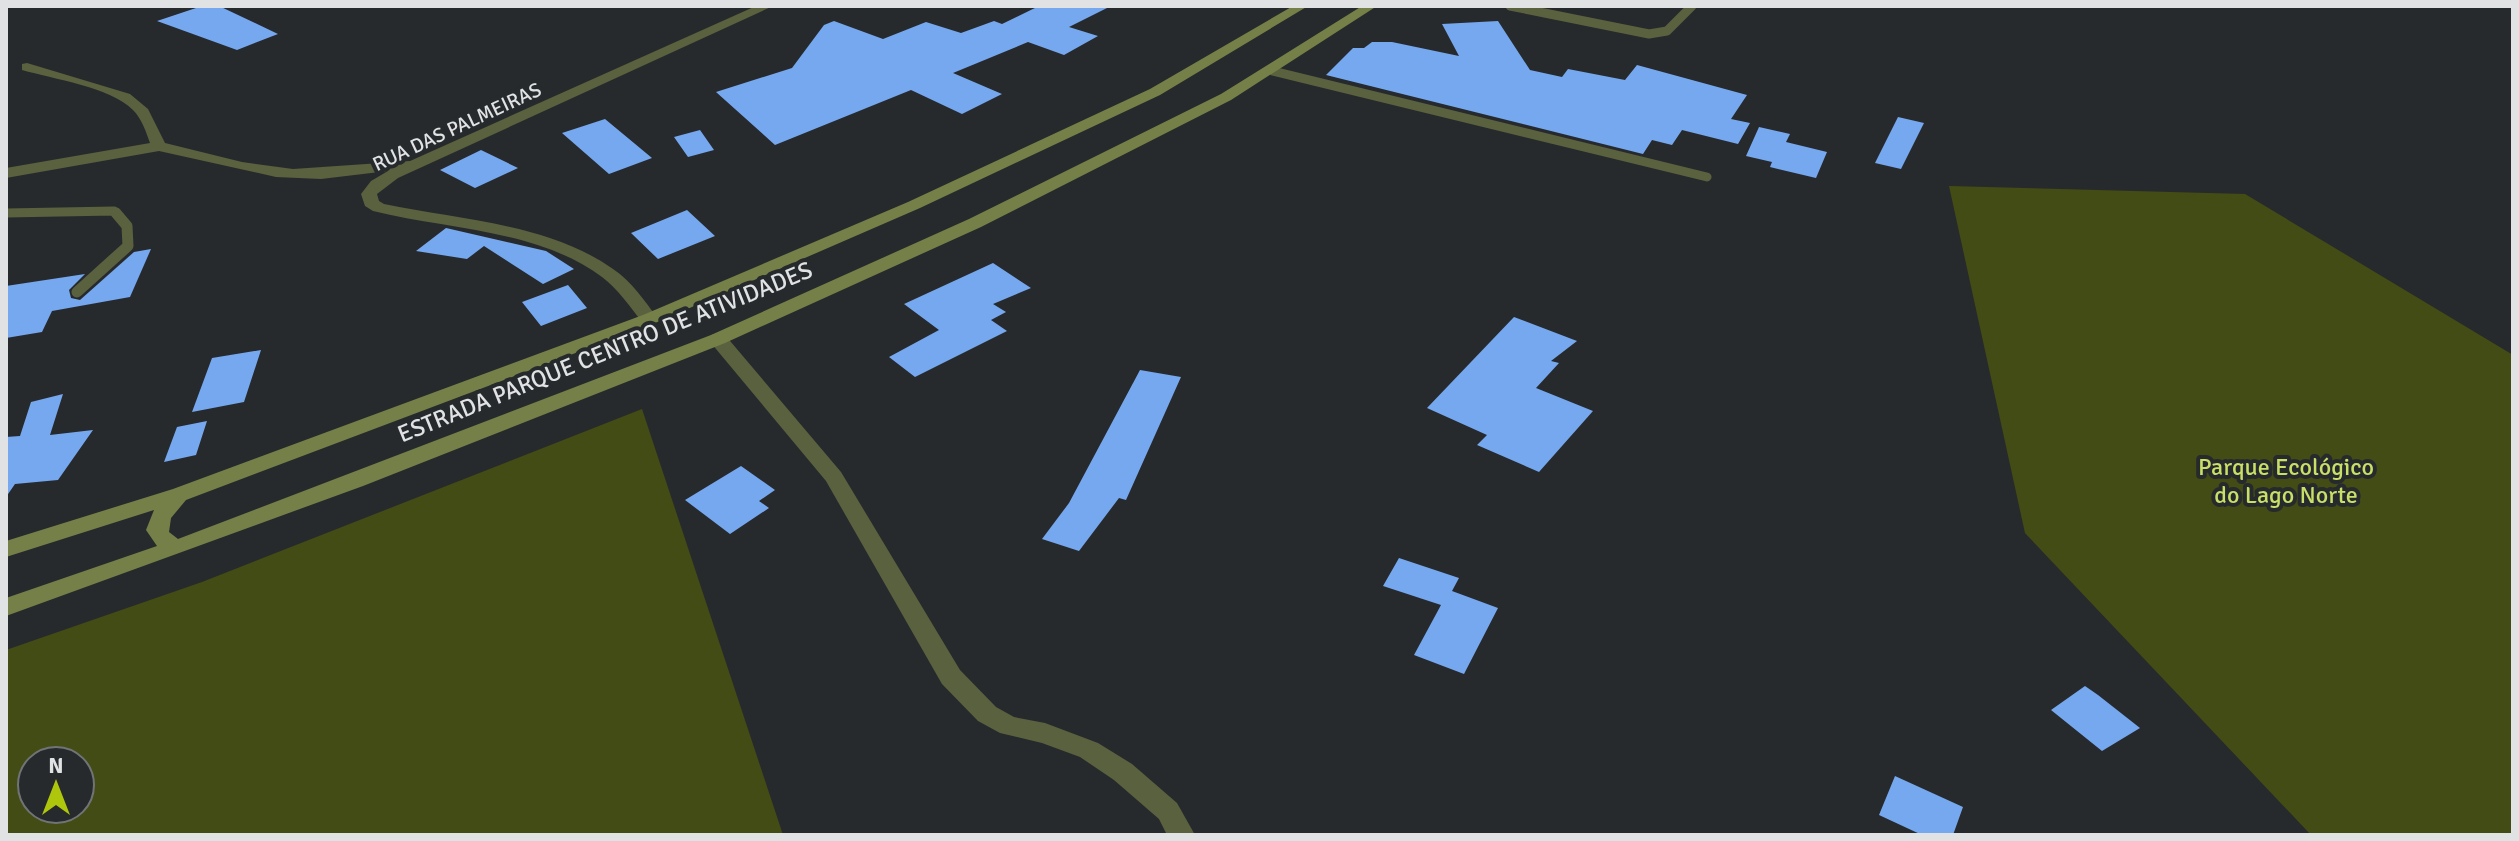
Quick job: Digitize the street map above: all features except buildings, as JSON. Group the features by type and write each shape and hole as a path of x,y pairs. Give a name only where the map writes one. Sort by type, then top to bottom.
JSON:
{"main road":[{"name":"ESTRADA PARQUE CENTRO DE ATIVIDADES","path":"6,549 181,494 649,319 914,205 1155,92 1302,6"},
{"name":"ESTRADA PARQUE CENTRO DE ATIVIDADES","path":"6,607 176,548 718,339 975,223 1226,97 1371,6"},
{"path":"176,548 163,542 157,532 157,520 181,494"}],"street":[{"name":"RUA DAS PALMEIRAS","path":"649,319 609,274 577,256 537,240 408,215 371,203 369,194 377,184 426,160 767,6"},
{"path":"27,67 104,90 134,103 147,120 159,146"},
{"path":"6,173 159,146 249,168 292,174 365,170 426,160"},
{"path":"718,339 834,477 951,677 987,714 1009,726 1045,733 1089,750 1123,772 1168,811 1181,835"}],"lane":[{"path":"1510,6 1649,34 1667,31 1692,6"},
{"path":"1269,70 1707,177"},
{"path":"6,213 114,211 127,226 128,246 77,292"}],"green space":[{"name":"Parque Ecológico do Lago Norte","path":"1949,186 2245,194 2513,355 2513,835 2311,835 2025,533"},
{"path":"642,409 783,835 6,835 6,650 202,582"}]}
